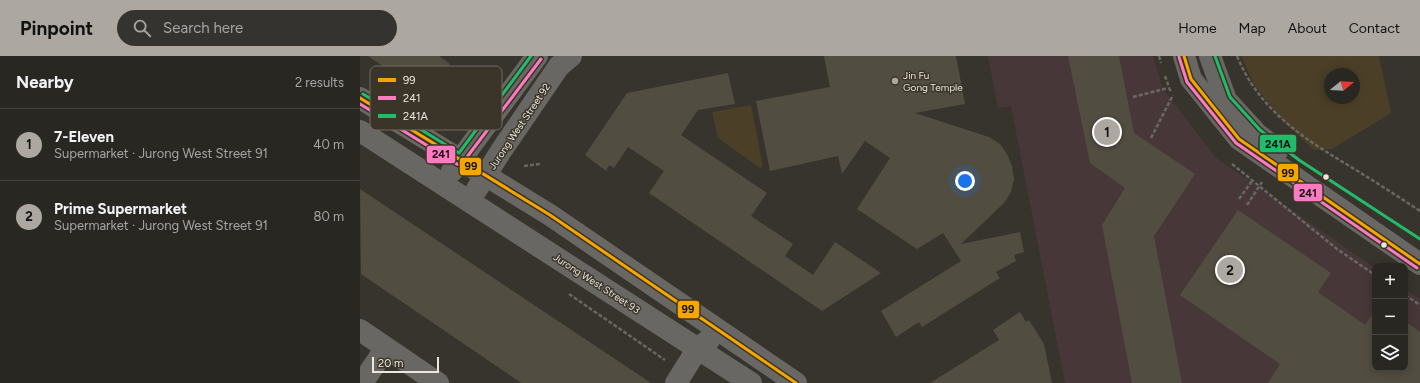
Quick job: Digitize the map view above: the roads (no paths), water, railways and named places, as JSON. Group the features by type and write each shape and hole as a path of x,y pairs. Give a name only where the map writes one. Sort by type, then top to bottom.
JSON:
{"street":[{"path":"502,103 537,56"},
{"name":"Jurong West Street 92","path":"470,200 559,66 571,56"},
{"path":"1184,56 1190,79 1239,139 1420,264"},
{"path":"1210,56 1226,100 1257,134 1296,164 1420,245"},
{"path":"360,98 370,104"},
{"path":"412,130 550,215 796,383"},
{"path":"443,184 482,130"},
{"name":"Jurong West Street 93","path":"360,131 420,171 470,200 751,383"},
{"path":"360,330 438,383"},
{"path":"673,373 698,348 720,331"},
{"path":"362,383 386,348"}],"place":[{"name":"Jin Fu Gong Temple","path":"895,81"},
{"name":"7-Eleven","path":"1107,132"},
{"name":"Prime Supermarket","path":"1230,270"}]}
